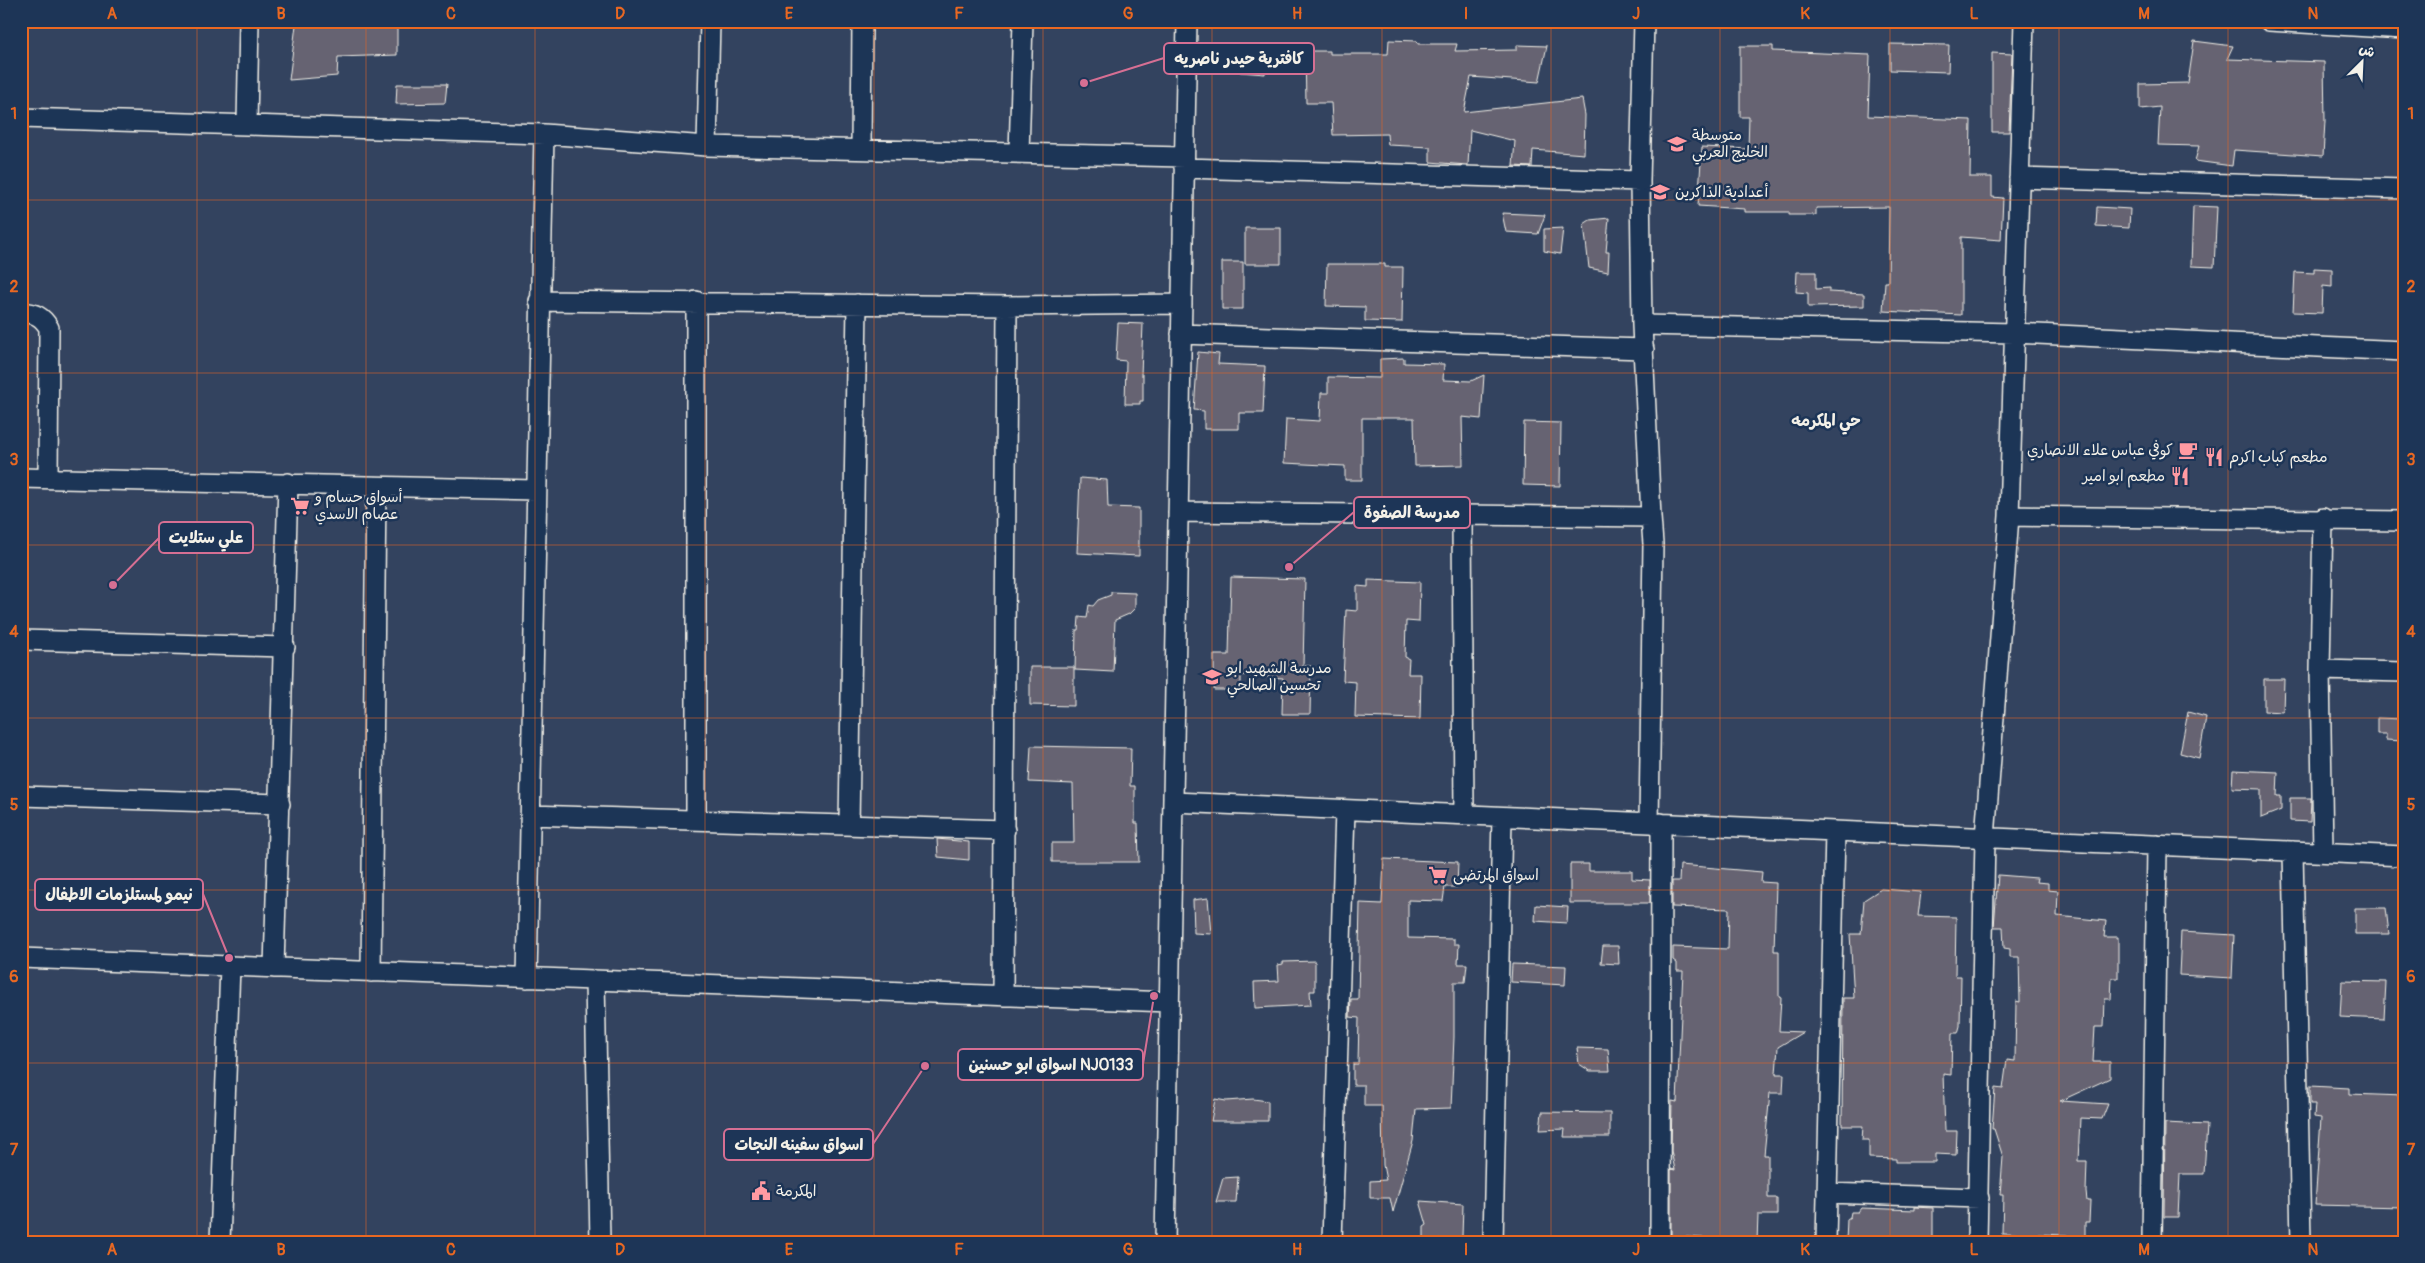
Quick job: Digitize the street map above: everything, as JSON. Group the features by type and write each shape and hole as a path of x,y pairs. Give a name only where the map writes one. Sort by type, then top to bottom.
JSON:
{"street":[{"path":"247,124 248,21"},
{"path":"707,146 710,21"},
{"path":"862,21 862,149"},
{"path":"1019,153 1023,21"},
{"path":"1166,1242 1187,21"},
{"path":"1644,21 1640,180 1642,325 1653,544 1660,1242"},
{"path":"1977,1242 1985,838 2009,516 2024,21"},
{"path":"2268,21 2404,30"},
{"path":"21,118 544,134 707,146 1019,153 1184,163 1640,180"},
{"path":"527,978 535,490 544,134"},
{"path":"2019,178 2404,189"},
{"path":"539,301 696,301 1007,306 1182,304"},
{"path":"696,301 696,820"},
{"path":"848,825 857,304"},
{"path":"1003,996 1006,830 1007,306"},
{"path":"21,312 36,314 44,319 48,328 48,478"},
{"path":"1642,325 2014,333 2404,351"},
{"path":"1181,334 1644,349"},
{"path":"21,478 535,490"},
{"path":"274,968 285,646 288,483"},
{"path":"371,972 376,487"},
{"path":"1178,512 1462,517 1651,517"},
{"path":"2009,516 2323,518 2404,521"},
{"path":"1462,517 1464,815"},
{"path":"2323,518 2320,670 2323,852"},
{"path":"21,640 285,646"},
{"path":"2320,670 2404,672"},
{"path":"21,796 280,804"},
{"path":"1173,802 2404,856"},
{"path":"1332,1242 1345,810"},
{"path":"530,815 1006,830"},
{"path":"1493,1242 1502,817"},
{"path":"1826,1242 1835,831"},
{"path":"2152,1242 2158,845"},
{"path":"2293,851 2300,1242"},
{"path":"21,958 1170,1002"},
{"path":"220,1242 230,966"},
{"path":"595,980 600,1242"},
{"path":"1827,1193 1979,1198"}],"building":[{"path":"397,21 397,55 338,57 337,76 289,80 296,25"},
{"path":"1389,40 1417,41 1418,44 1457,44 1455,51 1517,50 1517,45 1547,46 1539,82 1471,77 1464,112 1582,99 1585,115 1584,154 1533,150 1532,167 1513,166 1515,141 1470,130 1468,165 1454,164 1430,162 1430,147 1388,145 1387,134 1333,135 1331,103 1306,103 1305,51 1330,51 1330,54 1388,54"},
{"path":"2194,41 2233,46 2227,59 2324,62 2325,121 2323,156 2234,150 2232,166 2195,161 2199,146 2158,145 2160,107 2140,109 2140,84 2188,83"},
{"path":"1890,44 1949,45 1948,72 1890,70"},
{"path":"1740,46 1773,46 1773,51 1870,55 1868,116 1971,120 1970,177 1992,177 1992,197 2003,198 2001,240 1961,237 1961,315 1883,311 1885,282 1888,282 1889,207 1816,208 1816,215 1789,215 1789,212 1745,212 1745,209 1698,206 1702,147 1748,149 1749,117 1740,117"},
{"path":"1992,53 2012,54 2009,132 1992,132"},
{"path":"1241,56 1266,58 1265,74 1240,72"},
{"path":"397,84 447,84 445,103 396,104"},
{"path":"2193,206 2217,207 2214,267 2191,266"},
{"path":"2097,207 2130,209 2129,228 2096,226"},
{"path":"1502,213 1545,215 1538,234 1506,232"},
{"path":"1609,218 1606,252 1609,252 1608,272 1589,268 1584,224 1590,220"},
{"path":"1245,228 1281,228 1281,264 1245,264"},
{"path":"1563,228 1560,254 1544,251 1544,229"},
{"path":"1222,262 1243,262 1243,309 1222,309"},
{"path":"1327,264 1385,264 1385,267 1403,267 1402,322 1365,321 1365,307 1326,306"},
{"path":"2314,268 2332,269 2332,287 2323,286 2322,313 2293,312 2295,272 2314,273"},
{"path":"1797,272 1816,272 1816,289 1829,288 1829,292 1864,294 1864,306 1808,307 1808,293 1796,292"},
{"path":"1118,323 1143,324 1141,375 1143,375 1143,401 1140,401 1140,404 1125,404 1126,361 1116,360"},
{"path":"1198,352 1219,354 1218,364 1265,366 1263,413 1239,413 1239,429 1204,429 1204,411 1194,410"},
{"path":"1404,358 1404,363 1444,364 1443,380 1471,381 1484,375 1481,419 1462,417 1463,465 1415,466 1414,418 1362,418 1362,480 1345,480 1345,466 1284,463 1286,419 1320,421 1321,393 1328,393 1328,377 1380,378 1380,359"},
{"path":"1524,422 1561,423 1560,486 1523,485"},
{"path":"1080,478 1107,480 1108,507 1139,508 1139,556 1077,553"},
{"path":"1231,577 1305,579 1303,666 1311,666 1310,714 1282,714 1283,678 1241,675 1241,690 1214,690 1214,655 1229,655"},
{"path":"1368,580 1420,582 1419,622 1406,621 1405,657 1409,659 1408,674 1421,674 1420,719 1355,717 1356,682 1343,681 1346,610 1357,611 1357,586 1368,587"},
{"path":"1111,592 1135,593 1135,608 1129,614 1115,620 1113,672 1075,670 1076,630 1078,630 1079,617 1087,618 1089,605 1093,606 1098,600 1111,595"},
{"path":"1030,667 1074,667 1074,706 1030,705"},
{"path":"2264,679 2284,679 2283,712 2264,711"},
{"path":"2188,712 2206,717 2199,758 2180,753"},
{"path":"2377,718 2403,719 2402,741 2386,740 2386,734 2377,734"},
{"path":"1031,746 1131,748 1130,786 1135,786 1135,823 1138,823 1139,862 1052,862 1052,843 1074,843 1073,784 1029,782"},
{"path":"2233,770 2278,772 2277,796 2281,796 2281,810 2261,818 2261,789 2232,788"},
{"path":"2290,798 2311,798 2310,822 2290,821"},
{"path":"937,839 969,842 969,860 938,857"},
{"path":"1384,859 1458,862 1457,887 1445,887 1443,901 1408,900 1408,938 1454,939 1454,944 1459,944 1458,964 1467,964 1465,982 1454,982 1451,1108 1416,1109 1413,1141 1393,1212 1390,1198 1370,1198 1370,1181 1386,1180 1383,1165 1382,1106 1364,1106 1364,1085 1353,1085 1353,1064 1358,1064 1359,1018 1350,1017 1351,999 1358,999 1360,903 1382,904"},
{"path":"1570,864 1589,864 1589,871 1632,871 1632,879 1650,880 1650,903 1570,903"},
{"path":"1680,865 1762,872 1761,882 1776,883 1774,951 1779,951 1779,997 1781,998 1779,1031 1803,1032 1778,1047 1776,1074 1784,1074 1783,1093 1770,1093 1764,1155 1768,1155 1768,1198 1777,1198 1777,1215 1758,1215 1757,1242 1721,1242 1721,1239 1671,1236 1671,1169 1675,1170 1671,1151 1672,1101 1677,1102 1683,971 1677,971 1677,963 1673,960 1673,947 1728,949 1729,909 1672,907 1672,881 1679,881"},
{"path":"1998,875 2037,878 2036,882 2048,883 2048,890 2058,891 2057,916 2106,921 2104,937 2118,937 2118,978 2112,978 2111,999 2105,999 2104,1027 2095,1027 2093,1062 2110,1062 2110,1078 2060,1101 2108,1104 2102,1119 2080,1118 2078,1161 2087,1161 2086,1192 2087,1201 2090,1201 2089,1222 2085,1222 2085,1241 2068,1241 2068,1235 2002,1233 2003,1195 2000,1195 2003,1157 1994,1129 1992,1129 1995,1088 2003,1089 2007,1060 2015,1061 2016,1001 2020,1002 2019,957 2010,957 2010,949 2004,948 2003,927 1994,927"},
{"path":"1881,889 1921,892 1918,916 1956,917 1955,976 1961,976 1960,1026 1958,1033 1952,1033 1951,1075 1943,1074 1945,1131 1957,1131 1956,1155 1935,1154 1935,1162 1896,1162 1896,1159 1869,1158 1869,1140 1862,1140 1863,1126 1842,1126 1843,998 1854,998 1850,934 1861,934 1864,900"},
{"path":"1208,898 1211,934 1194,933 1193,900"},
{"path":"1536,905 1568,907 1567,923 1535,921"},
{"path":"2355,908 2386,908 2389,934 2355,934"},
{"path":"2181,932 2234,935 2232,978 2179,975"},
{"path":"1603,946 1618,946 1619,964 1601,963"},
{"path":"1315,961 1315,991 1310,991 1311,1005 1255,1008 1254,982 1279,981 1278,965 1283,964 1283,962"},
{"path":"1512,964 1566,966 1565,985 1511,982"},
{"path":"2342,981 2386,982 2384,1019 2340,1017"},
{"path":"1577,1048 1608,1049 1610,1071 1590,1071 1579,1064"},
{"path":"2310,1086 2349,1088 2349,1094 2404,1096 2404,1207 2315,1205 2321,1118 2314,1117 2315,1104 2310,1104"},
{"path":"1215,1099 1226,1101 1253,1099 1268,1101 1268,1121 1211,1121"},
{"path":"1542,1112 1610,1113 1610,1137 1564,1137 1565,1129 1540,1130"},
{"path":"2165,1123 2207,1125 2204,1174 2180,1174 2178,1217 2164,1217"},
{"path":"1238,1177 1236,1202 1216,1202 1223,1178"},
{"path":"1420,1201 1463,1204 1462,1237 1424,1241 1424,1227 1427,1225"},
{"path":"1915,1207 1933,1208 1933,1242 1846,1242 1847,1219 1850,1217 1851,1212 1858,1212 1861,1208 1915,1210"}],"place":[{"name":"كافترية حيدر ناصريه","path":"1084,83"},
{"name":"متوسطة الخليج العربي","path":"1677,144"},
{"name":"أعدادية الذاكرين","path":"1660,192"},
{"name":"كوفي عباس علاء الانصاري","path":"2188,450"},
{"name":"مطعم كباب اكرم","path":"2214,457"},
{"name":"مطعم ابو امير","path":"2180,476"},
{"name":"أسواق حسام و عصام الاسدي","path":"300,506"},
{"name":"مدرسة الصفوة","path":"1289,567"},
{"name":"علي ستلايت","path":"113,585"},
{"name":"مدرسة الشهيد ابو تحسين الصالحي","path":"1212,677"},
{"name":"اسواق المرتضى","path":"1438,875"},
{"name":"نيمو لمستلزمات الاطفال","path":"229,958"},
{"name":"اسواق ابو حسنين NJ0133","path":"1154,996"},
{"name":"اسواق سفينه النجات","path":"925,1066"},
{"name":"المكرمة","path":"761,1191"}],"district":[{"name":"حي المكرمه","path":"1826,421"}]}
